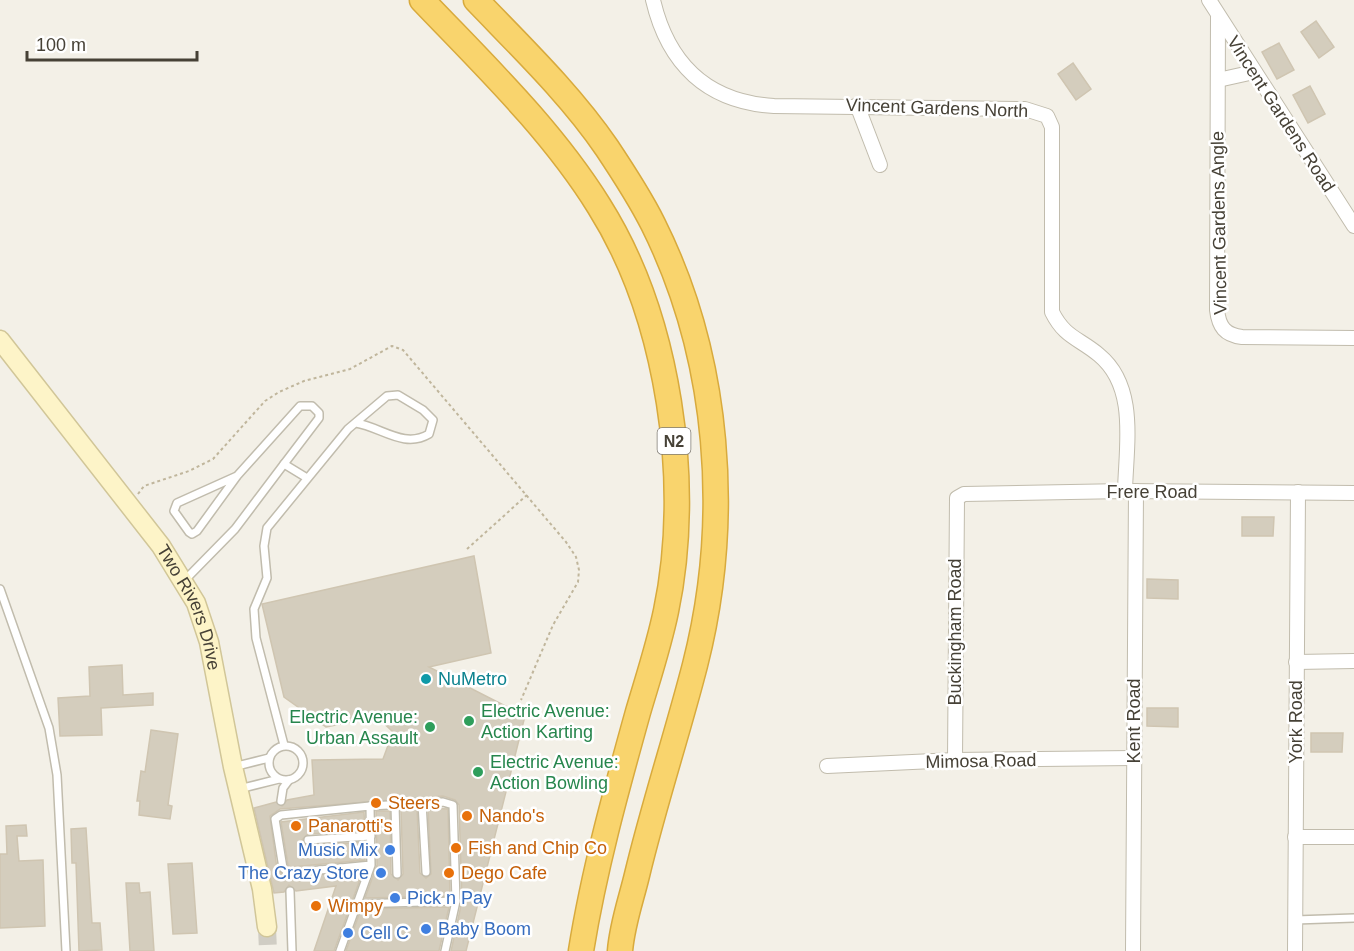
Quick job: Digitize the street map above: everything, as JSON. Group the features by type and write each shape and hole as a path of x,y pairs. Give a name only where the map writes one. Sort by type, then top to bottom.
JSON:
{"highway":[{"name":"N2","path":"422,0 539,125 600,207 619,243 654,338 668,393 676,460 678,515 666,611 604,838 581,951"},
{"name":"N2","path":"476,0 580,113 606,147 647,214 684,300 705,379 715,459 717,529 711,585 696,663 644,848 620,951"},
{"path":"566,951 588,838 646,639 678,515"},
{"path":"630,951 644,848"}],"main road":[{"name":"Two Rivers Drive","path":"0,340 136,515 184,580 196,603 209,642 233,767 262,889 267,927"}],"street":[{"name":"Vincent Gardens North","path":"653,0 658,23 671,49 686,69 704,84 723,94 758,105 1025,109 1039,112 1050,121 1052,312 1066,334 1098,354 1121,381 1126,401 1130,491"},
{"name":"Vincent Gardens Road","path":"1209,0 1354,226"},
{"name":"Vincent Gardens Angle","path":"1218,17 1217,310 1221,327 1233,336 1242,337 1354,338"},
{"path":"1218,80 1254,72"},
{"path":"857,105 880,165"},
{"name":"Frere Road","path":"955,503 957,498 964,494 1130,491 1354,493"},
{"name":"Kent Road","path":"1130,491 1134,758 1133,951"},
{"name":"York Road","path":"1295,951 1298,492"},
{"name":"Buckingham Road","path":"955,503 955,760"},
{"path":"1296,662 1354,661"},
{"name":"Mimosa Road","path":"827,766 955,760 1134,758"},
{"path":"1295,837 1354,837"}],"lane":[{"path":"284,745 256,638 254,609 267,578 264,546 267,528 307,478 356,423 383,398 392,394 398,395 423,410 433,420 429,434 406,440 373,426 356,423"},
{"path":"184,580 235,529 319,418 320,413 312,405 300,406 237,476 197,531 192,534 189,532 174,511 177,503 237,476"},
{"path":"284,464 307,478"},
{"path":"0,588 49,728 53,747 57,775 66,951"},
{"path":"279,779 269,768 270,758 275,750 284,745 293,747 303,758 301,772 282,788 281,801"},
{"path":"233,767 270,758"},
{"path":"239,789 279,779 289,780"},
{"path":"371,865 289,873 283,868 275,822 281,815 370,806 447,802 453,805 456,901 445,951"},
{"path":"422,803 426,872"},
{"path":"395,805 397,874"},
{"path":"340,951 355,904 371,865 370,806"},
{"path":"308,840 371,836"},
{"path":"290,891 292,951"},
{"path":"355,904 456,901"},
{"path":"1295,920 1354,918"}],"path":[{"path":"136,515 138,493 144,486 189,471 213,459 265,401 304,381 350,369 392,346 412,357 576,557 579,570 578,582 553,625 521,700"},
{"path":"467,549 526,495"}],"building":[{"path":"1316,21 1334,47 1319,58 1301,32"},
{"path":"1279,43 1294,70 1277,79 1262,52"},
{"path":"1073,63 1091,89 1076,100 1058,74"},
{"path":"1310,86 1325,114 1308,123 1293,95"},
{"path":"1242,517 1274,517 1273,536 1242,536"},
{"path":"474,556 491,653 429,667 525,716 466,951 451,951 462,901 459,805 455,800 443,796 280,809 270,816 277,869 286,878 363,871 334,951 314,951 336,886 296,891 289,885 284,892 274,893 254,808 276,802 282,806 287,800 314,795 312,760 383,759 393,732 377,717 326,727 284,697 262,604"},
{"path":"1147,579 1178,580 1178,599 1147,598"},
{"path":"122,665 123,695 153,693 153,705 101,708 102,735 60,736 58,698 90,696 89,667"},
{"path":"1147,708 1178,708 1178,727 1147,726"},
{"path":"151,730 178,734 168,805 172,806 170,819 139,815 140,801 137,801 141,771 145,772"},
{"path":"1311,733 1343,733 1342,752 1311,752"},
{"path":"428,808 448,809 450,896 365,898 377,865 376,811 390,811 391,874 398,880 403,874 401,810 417,809 420,873 426,878 431,874"},
{"path":"364,812 365,831 308,834 302,840 308,846 365,842 365,860 291,867 288,865 281,822"},
{"path":"26,825 27,836 17,836 19,861 43,860 45,926 0,928 0,854 7,854 6,826"},
{"path":"86,828 92,923 100,923 102,950 79,951 76,863 72,863 71,829"},
{"path":"192,863 197,933 173,934 168,864"},
{"path":"126,883 139,883 140,893 150,892 154,951 130,951"},
{"path":"449,907 439,951 346,951 361,909"}],"tunnel":[{"path":"267,927 268,951"}],"place":[{"name":"NuMetro","path":"426,679"},
{"name":"Electric Avenue: Action Karting","path":"469,721"},
{"name":"Electric Avenue: Urban Assault","path":"430,727"},
{"name":"Electric Avenue: Action Bowling","path":"478,772"},
{"name":"Steers","path":"376,803"},
{"name":"Nando's","path":"467,816"},
{"name":"Panarotti's","path":"296,826"},
{"name":"Fish and Chip Co","path":"456,848"},
{"name":"Music Mix","path":"390,850"},
{"name":"The Crazy Store","path":"381,873"},
{"name":"Dego Cafe","path":"449,873"},
{"name":"Pick n Pay","path":"395,898"},
{"name":"Wimpy","path":"316,906"},
{"name":"Baby Boom","path":"426,929"},
{"name":"Cell C","path":"348,933"}]}
